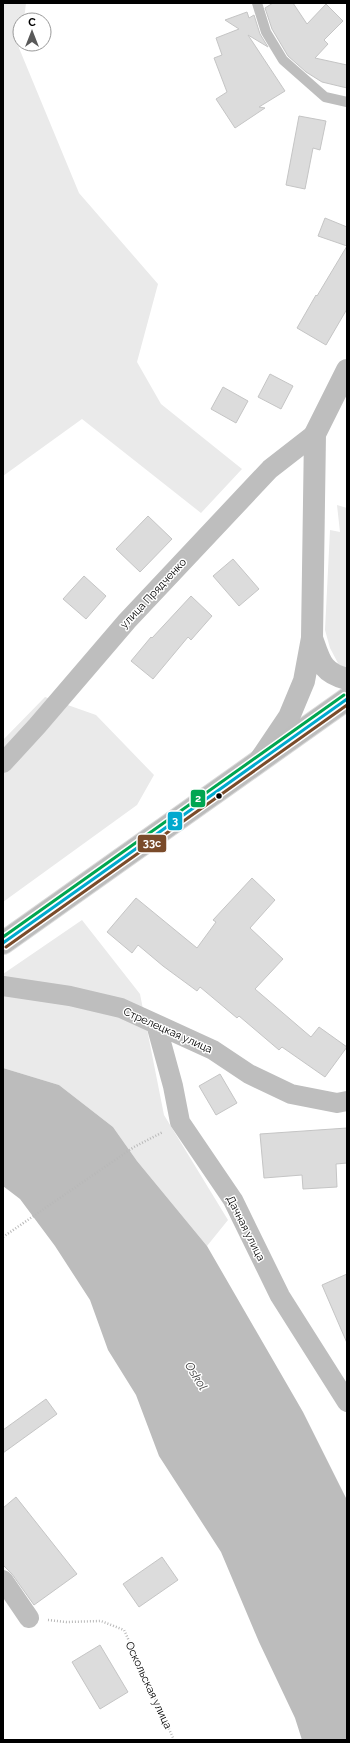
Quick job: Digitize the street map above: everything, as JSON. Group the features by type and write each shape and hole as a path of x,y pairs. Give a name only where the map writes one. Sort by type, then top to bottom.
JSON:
{"main road":[{"name":"улица Прядченко","path":"3,943 347,699"}],"street":[{"name":"улица Прядченко","path":"3,763 127,621 265,475 315,434 347,370"},
{"name":"улица Прядченко","path":"259,762 289,716 304,680 312,638 315,434"},
{"name":"улица Прядченко","path":"312,638 321,663 334,676 347,679"},
{"name":"Стрелецкая улица","path":"3,986 70,996 121,1008 213,1050 250,1074 291,1094 337,1103 347,1101"},
{"name":"Дачная улица","path":"156,1024 180,1122 233,1200 280,1296 347,1402"},
{"path":"3,1580 29,1618"}],"lane":[{"path":"257,3 266,32 283,60 325,97 347,102"}],"path":[{"path":"3,1237 134,1147 180,1122"},
{"name":"Оскольская улица","path":"29,1618 66,1622 101,1621 124,1630 174,1740"}],"shaded area":[{"path":"3,3 26,3 25,12 12,12 12,52 21,52 79,193 158,284 137,362 161,404 242,469 201,513 82,419 3,476"},
{"path":"337,505 347,508 347,668 340,667 330,648 325,630 330,530 340,532"},
{"path":"45,697 96,715 154,775 137,805 3,902 3,740"},
{"path":"82,920 140,994 164,1115 228,1220 207,1246 137,1161 113,1127 59,1085 3,1068 3,974"}],"water":[{"name":"Oskol","path":"3,1068 59,1085 113,1127 137,1161 207,1246 303,1412 347,1500 347,1740 302,1740 295,1718 259,1642 221,1552 159,1456 136,1395 108,1350 90,1300 55,1246 20,1199 3,1186"}],"building":[{"path":"273,3 293,3 307,24 326,4 343,21 324,40 328,44 315,58 347,65 347,88 322,82 306,72 288,56 272,29 265,8"},
{"path":"247,12 249,18 254,15 260,34 268,47 248,35 285,91 259,107 265,108 235,128 216,99 227,92 214,58 222,55 216,38 239,29 225,20"},
{"path":"299,116 326,121 320,150 313,148 305,189 286,185"},
{"path":"325,218 347,227 347,246 318,236"},
{"path":"347,246 347,309 326,345 297,328"},
{"path":"270,374 293,386 281,409 258,397"},
{"path":"223,387 248,401 236,423 211,409"},
{"path":"148,516 172,539 140,572 116,549"},
{"path":"233,559 259,589 239,606 213,576"},
{"path":"84,576 106,596 86,619 63,599"},
{"path":"191,596 212,616 191,640 188,637 153,679 131,661 151,637 152,638"},
{"path":"252,878 275,900 250,928 283,959 255,989 311,1037 319,1027 347,1047 325,1077 282,1047 279,1050 239,1016 237,1018 200,987 197,991 138,945 132,953 107,932 136,898 197,948 216,922 213,920"},
{"path":"220,1074 237,1103 216,1115 199,1086"},
{"path":"347,1128 347,1163 336,1164 337,1187 303,1189 302,1175 264,1178 260,1134"},
{"path":"347,1274 347,1343 322,1285"},
{"path":"46,1399 57,1414 3,1453 3,1430"},
{"path":"16,1497 77,1574 34,1605 12,1574 3,1565 3,1508"},
{"path":"162,1557 178,1580 139,1607 123,1584"},
{"path":"100,1645 128,1692 100,1709 72,1662"}],"transit line":[{"name":"2","path":"3,937 344,695"},
{"name":"3","path":"3,943 347,699"},
{"name":"33с","path":"6,947 347,705"}]}
